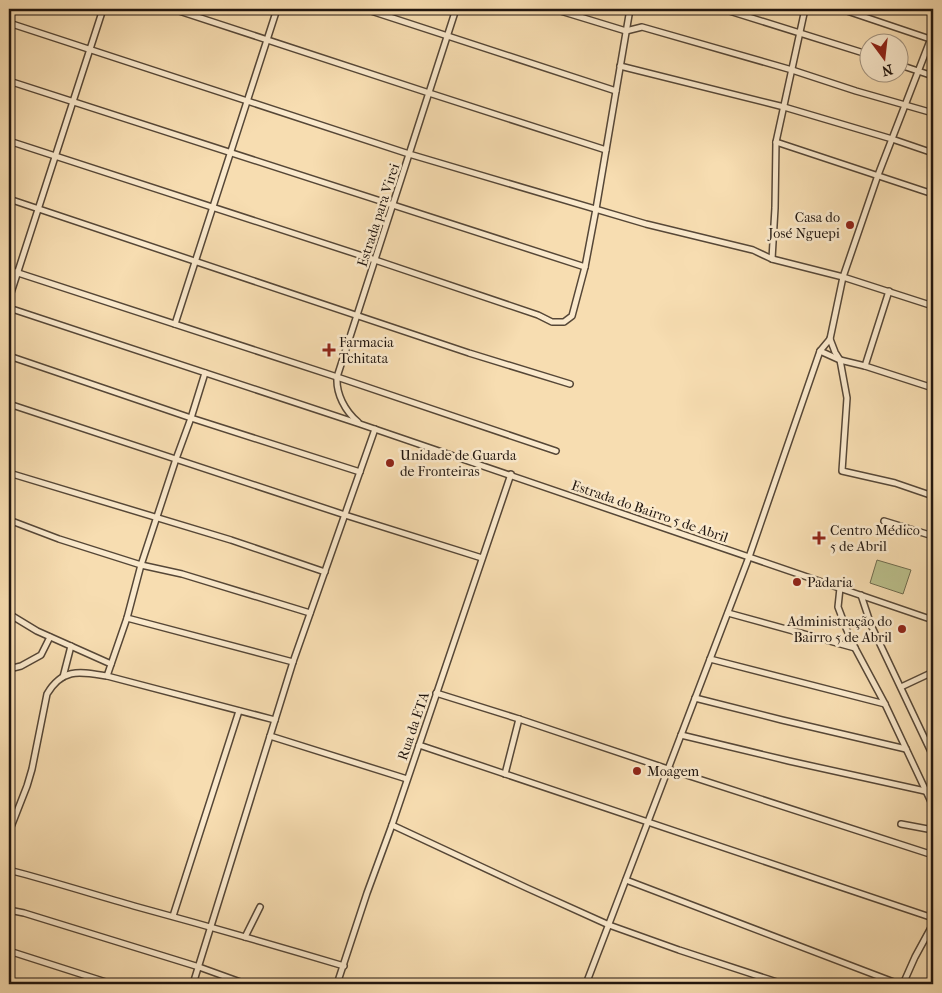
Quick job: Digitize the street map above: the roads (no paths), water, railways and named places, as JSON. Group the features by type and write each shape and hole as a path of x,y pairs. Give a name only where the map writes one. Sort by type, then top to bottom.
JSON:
{"street":[{"path":"9,299 103,9"},
{"path":"173,9 606,150"},
{"path":"175,324 277,9"},
{"path":"365,9 616,91"},
{"name":"Estrada para Virei","path":"337,377 456,9"},
{"path":"554,9 626,31 642,27 933,113"},
{"path":"9,141 375,260 538,315 552,322 564,322 572,316 585,267 630,9"},
{"path":"723,9 860,52"},
{"path":"772,259 776,142 805,9"},
{"path":"587,983 749,557 820,351 830,339 844,277 878,175 932,37 841,9"},
{"path":"9,22 409,154 646,224 753,250 772,259 844,277 933,306"},
{"path":"620,66 784,107 933,153"},
{"path":"910,68 933,76"},
{"path":"9,81 585,267"},
{"path":"776,142 933,194"},
{"path":"9,199 469,353 570,384"},
{"path":"9,270 556,450"},
{"path":"865,366 888,291"},
{"name":"Estrada do Bairro 5 de Abril","path":"9,308 510,474 933,620"},
{"path":"830,339 840,360 847,398 842,470 896,483 933,496"},
{"path":"820,351 840,360 933,388"},
{"path":"9,356 191,418 360,472"},
{"path":"107,676 127,618 141,565 205,373"},
{"path":"337,377 340,397 351,416 360,424"},
{"path":"9,404 345,515 482,558"},
{"path":"193,984 293,662 375,430"},
{"path":"9,472 231,540 324,572"},
{"name":"Rua da ETA","path":"337,984 510,474"},
{"path":"9,520 59,539 141,565 182,574 310,613"},
{"path":"884,521 933,536"},
{"path":"840,588 838,607 855,648 933,806"},
{"path":"861,595 871,625 933,756"},
{"path":"728,613 855,648"},
{"path":"9,614 37,631 111,664"},
{"path":"127,618 293,662"},
{"path":"9,668 20,666 41,655 50,637"},
{"path":"63,677 71,646"},
{"path":"710,659 884,704"},
{"path":"9,832 32,769 47,694 52,685 63,677 81,672 107,676 275,720"},
{"path":"901,687 933,672"},
{"path":"436,693 519,718 933,855"},
{"path":"695,698 906,749"},
{"path":"174,916 239,711"},
{"path":"505,774 519,718"},
{"path":"681,735 926,791"},
{"path":"270,736 407,779"},
{"path":"419,745 933,918"},
{"path":"392,824 527,888 609,924 679,950 783,984"},
{"path":"901,824 933,830"},
{"path":"9,870 344,966"},
{"path":"626,880 899,984"},
{"path":"245,937 260,907"},
{"path":"9,910 199,967 246,984"},
{"path":"903,984 933,924"},
{"path":"9,951 112,984"}],"place":[{"name":"Casa do José Nguepi","path":"850,225"},
{"name":"Farmacia Tchitata","path":"329,350"},
{"name":"Unidade de Guarda de Fronteiras","path":"390,463"},
{"name":"Centro Médico 5 de Abril","path":"819,538"},
{"name":"Padaria","path":"797,582"},
{"name":"Administração do Bairro 5 de Abril","path":"902,629"},
{"name":"Moagem","path":"637,771"}]}
